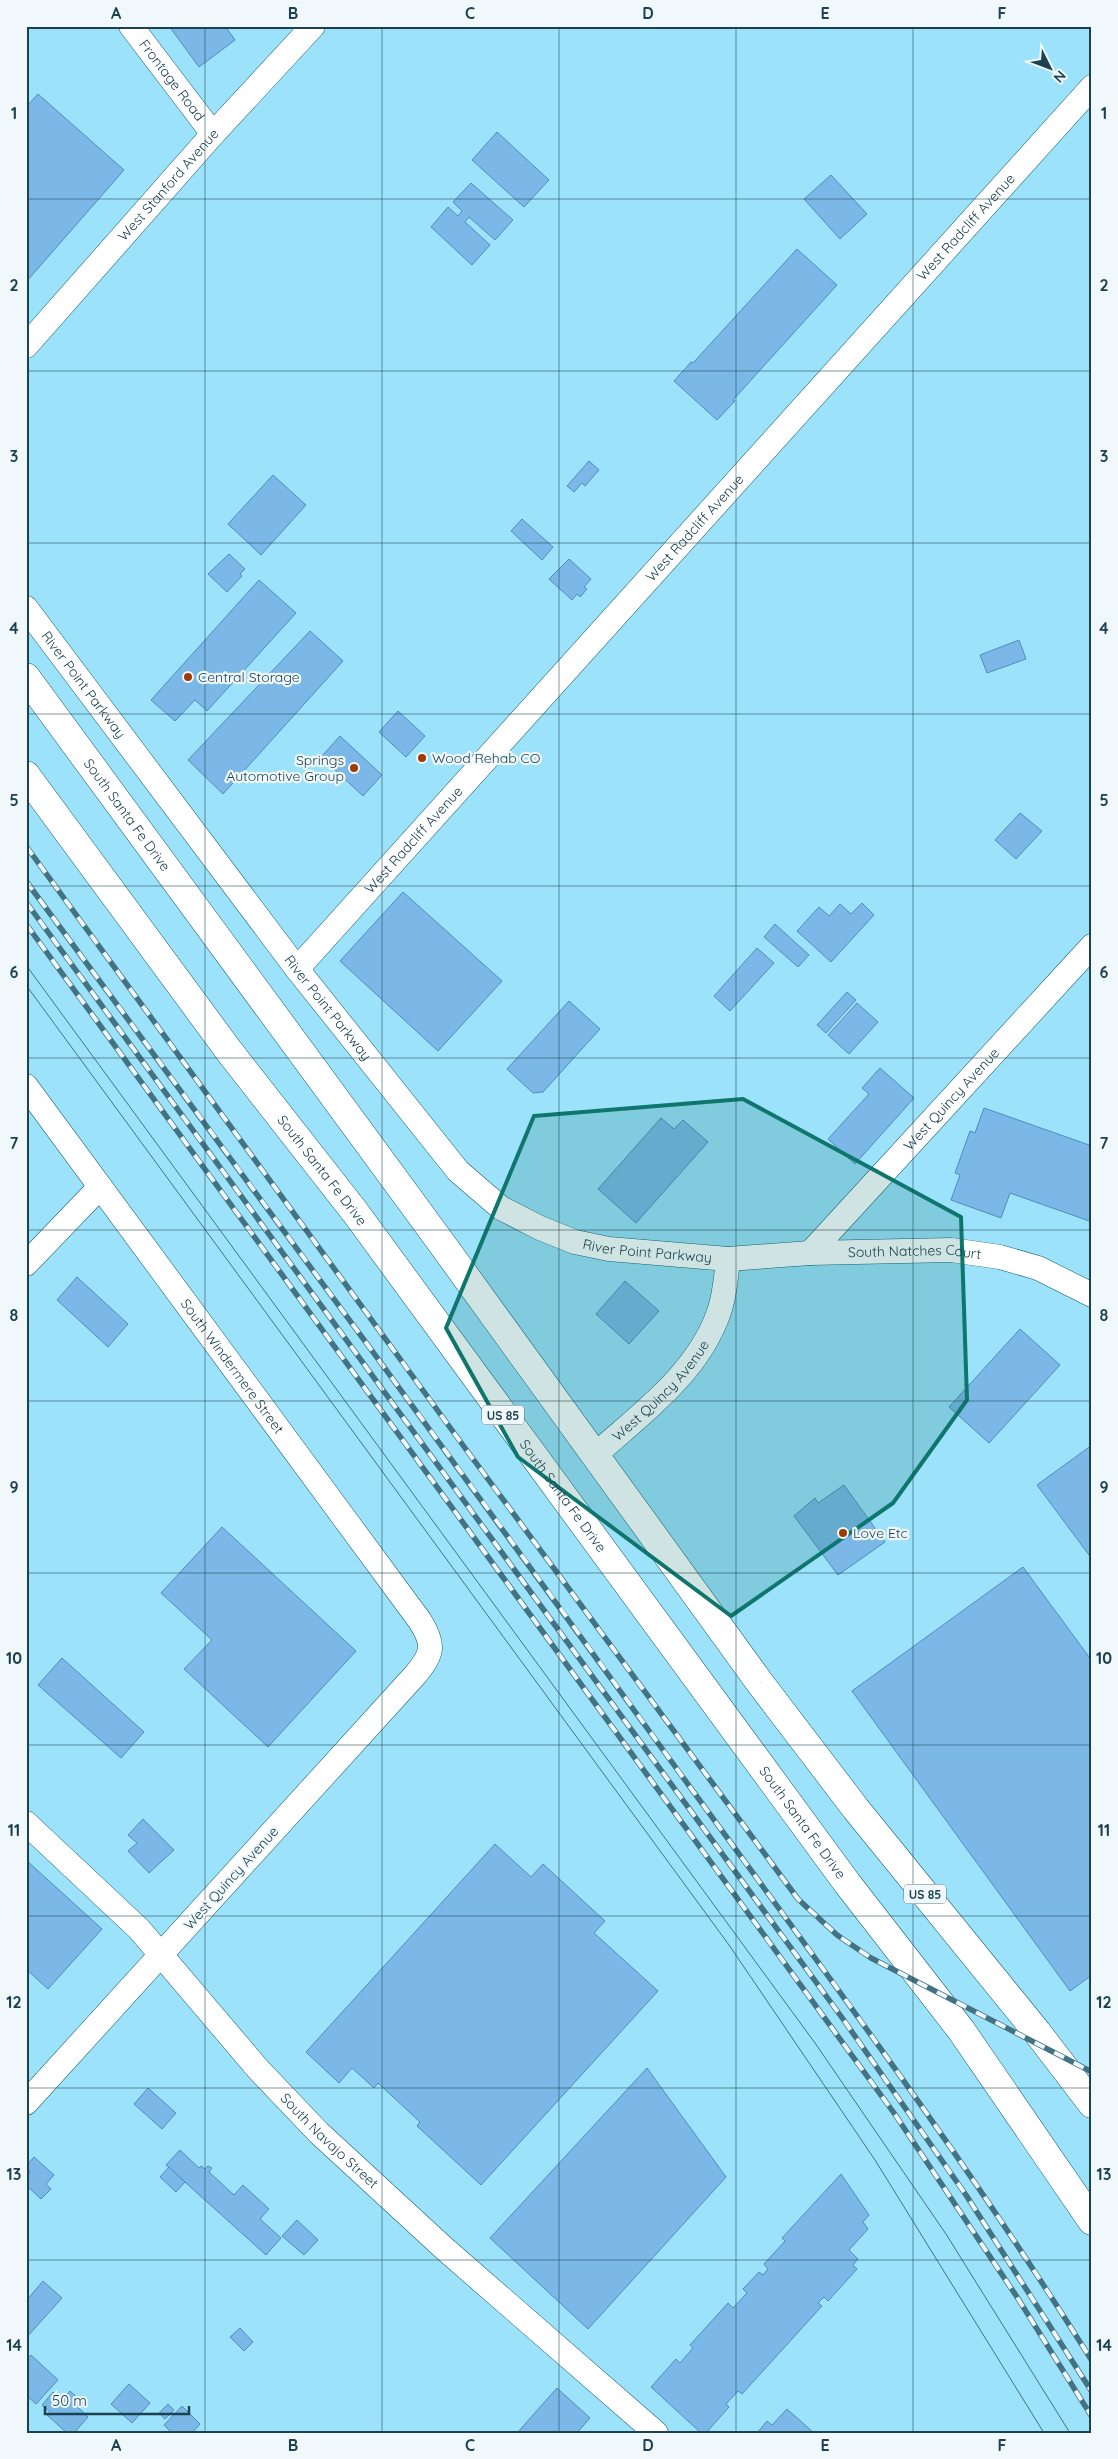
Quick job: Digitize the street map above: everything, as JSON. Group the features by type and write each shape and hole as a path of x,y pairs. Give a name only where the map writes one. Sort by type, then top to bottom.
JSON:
{"highway":[{"name":"South Santa Fe Drive","path":"26,677 596,1454 637,1515 805,1744 1037,2032 1092,2104"},
{"name":"South Santa Fe Drive","path":"26,775 228,1051 355,1212 847,1882 961,2030 1092,2221"}],"street":[{"name":"Frontage Road","path":"131,26 213,134"},
{"name":"West Stanford Avenue","path":"26,346 213,134 313,26"},
{"name":"West Radcliff Avenue","path":"297,969 1092,86"},
{"name":"River Point Parkway","path":"26,608 297,969 458,1171 501,1208 540,1228 575,1242 652,1254 728,1259"},
{"name":"West Quincy Avenue","path":"810,1253 1092,946"},
{"name":"South Windermere Street","path":"26,1086 420,1621 430,1636 431,1649"},
{"path":"26,1264 100,1187"},
{"name":"South Natches Court","path":"728,1259 810,1253 951,1250 985,1254 1038,1268 1092,1295"},
{"name":"West Quincy Avenue","path":"596,1454 663,1394 698,1354 708,1338 720,1310 728,1259"},
{"name":"West Quincy Avenue","path":"26,2103 416,1674 426,1662 431,1649"},
{"name":"South Navajo Street","path":"26,1824 113,1903 162,1955 258,2069 318,2133 481,2282 656,2433"}],"highlighted area":[{"path":"743,1099 961,1217 967,1400 893,1503 731,1616 518,1457 446,1328 534,1116"}],"building":[{"path":"169,26 225,26 235,40 199,67"},
{"path":"38,94 124,170 26,282 26,107"},
{"path":"497,132 549,180 524,207 472,160"},
{"path":"831,175 867,214 840,239 804,199"},
{"path":"471,183 513,220 495,240 469,217 465,222 490,245 472,265 431,227 448,207 458,216 462,211 453,202"},
{"path":"797,249 837,285 717,420 674,381 691,362 693,363"},
{"path":"589,461 599,470 585,486 582,483 574,492 567,486"},
{"path":"273,475 306,505 261,555 228,524"},
{"path":"522,519 553,547 542,560 511,531"},
{"path":"229,554 245,569 240,574 242,576 227,592 208,574"},
{"path":"569,559 591,579 584,587 587,589 580,597 577,594 572,600 549,579"},
{"path":"259,580 296,613 207,711 195,700 175,721 151,700"},
{"path":"310,631 343,661 223,794 188,760"},
{"path":"1019,640 1026,659 987,673 980,655"},
{"path":"398,711 425,736 406,757 379,732"},
{"path":"340,736 382,775 363,796 321,757"},
{"path":"1020,813 1042,831 1016,859 995,840"},
{"path":"403,892 502,981 438,1051 340,961"},
{"path":"862,903 874,915 831,962 797,931 819,907 829,916 840,904 851,914"},
{"path":"775,924 809,955 798,967 764,937"},
{"path":"757,948 774,963 730,1011 714,996"},
{"path":"847,992 856,1000 826,1033 817,1025"},
{"path":"569,1001 600,1029 543,1092 533,1093 507,1069"},
{"path":"857,1003 878,1022 849,1054 828,1035"},
{"path":"880,1068 914,1098 855,1164 828,1139 869,1094 862,1088"},
{"path":"984,1108 1092,1146 1092,1222 1010,1193 1001,1218 951,1200 960,1175 955,1173 970,1131 975,1133"},
{"path":"661,1118 674,1129 683,1120 708,1142 636,1223 598,1189"},
{"path":"77,1277 128,1324 108,1347 57,1300"},
{"path":"625,1281 659,1311 629,1344 596,1314"},
{"path":"1020,1329 1060,1365 989,1443 949,1407"},
{"path":"1092,1445 1092,1559 1037,1485"},
{"name":"Love Etc","path":"844,1485 885,1542 838,1575 794,1516 815,1498 818,1503"},
{"path":"222,1527 356,1651 268,1747 184,1669 212,1640 161,1593"},
{"path":"1023,1567 1092,1661 1092,1975 1070,1991 852,1691"},
{"path":"62,1658 144,1732 121,1758 38,1685"},
{"path":"143,1819 174,1850 149,1873 128,1851 137,1843 128,1835"},
{"path":"495,1844 531,1877 543,1864 605,1921 594,1933 658,1991 481,2185 417,2126 420,2122 378,2083 374,2088 352,2068 339,2083 306,2052"},
{"path":"26,1860 102,1929 48,1989 26,1969"},
{"path":"647,2068 726,2177 588,2329 490,2238"},
{"path":"148,2088 176,2113 162,2129 134,2104"},
{"path":"180,2150 199,2168 201,2166 205,2169 208,2166 212,2168 209,2172 234,2195 243,2185 269,2209 260,2219 281,2238 266,2255 166,2165"},
{"path":"34,2157 54,2175 46,2184 51,2189 41,2199 26,2185 26,2176 30,2172 26,2166"},
{"path":"169,2167 185,2182 176,2192 160,2177"},
{"path":"841,2174 869,2215 863,2222 868,2229 849,2250 858,2259 853,2265 857,2269 828,2301 824,2297 818,2303 822,2306 742,2394 738,2391 726,2404 729,2407 706,2433 701,2433 651,2387 676,2359 680,2363 693,2348 690,2345 728,2303 733,2308 747,2293 743,2289 759,2272 763,2275 768,2269 764,2264 785,2241 782,2238"},
{"path":"297,2220 318,2240 304,2255 282,2236"},
{"path":"43,2281 62,2298 26,2338 26,2309 29,2305 26,2301"},
{"path":"240,2328 253,2342 244,2351 230,2337"},
{"path":"31,2355 58,2380 36,2404 26,2395 26,2360"},
{"path":"129,2384 150,2403 132,2423 111,2404"},
{"path":"557,2388 590,2418 577,2433 517,2433"},
{"path":"70,2391 83,2403 79,2408 88,2417 74,2433 67,2433 47,2415 50,2412 42,2405 53,2392 62,2400"},
{"path":"168,2404 174,2410 165,2419 159,2413"},
{"path":"182,2406 200,2424 192,2433 172,2433 164,2425"},
{"path":"787,2409 814,2433 757,2433 767,2421 772,2425"}],"tram line":[{"path":"26,965 815,2043 946,2234 1070,2433"},
{"path":"26,985 729,1945 875,2160 1044,2433"}],"railway":[{"path":"26,846 465,1448 798,1899 837,1935 871,1958 1092,2072"},
{"path":"26,881 840,1992 994,2211 1092,2361"},
{"path":"26,902 843,2019 966,2195 1092,2392"},
{"path":"26,924 894,2113 1017,2297 1092,2417"}],"place":[{"name":"Central Storage","path":"188,677"},
{"name":"Wood Rehab CO","path":"422,758"},
{"name":"Springs Automotive Group","path":"354,768"},
{"name":"Love Etc","path":"843,1533"}]}
